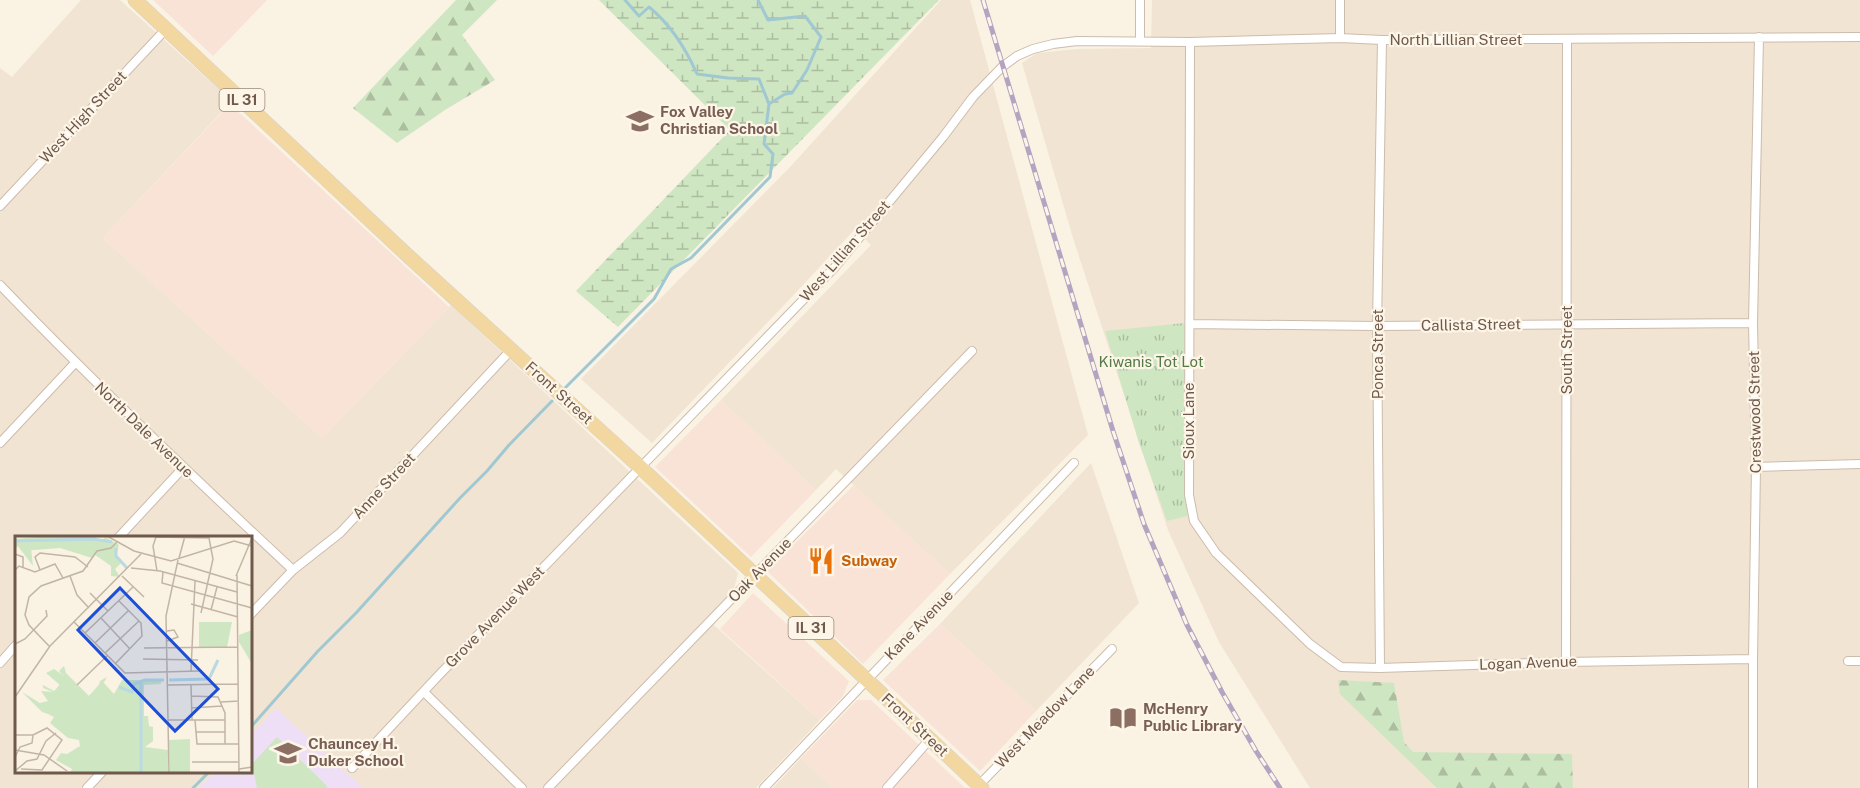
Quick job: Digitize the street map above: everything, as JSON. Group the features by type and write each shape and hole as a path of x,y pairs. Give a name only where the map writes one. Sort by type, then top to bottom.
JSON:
{"main road":[{"name":"Front Street","path":"135,0 981,786"}],"street":[{"path":"1140,0 1140,41"},
{"path":"1340,0 1340,38"},
{"name":"West High Street","path":"0,206 166,29"},
{"name":"Crestwood Street","path":"1753,788 1756,467 1753,322 1759,37"},
{"name":"North Lillian Street","path":"1053,44 1077,41 1190,42 1340,38 1382,40 1860,37"},
{"name":"South Street","path":"1566,662 1567,39"},
{"name":"Ponca Street","path":"1380,668 1377,326 1382,40"},
{"name":"Sioux Lane","path":"1190,42 1189,495 1194,521 1216,553 1310,644"},
{"name":"West Lillian Street","path":"640,467 835,267 943,137 973,97 1002,67 1017,56 1053,44"},
{"name":"North Dale Avenue","path":"0,285 75,363 293,570"},
{"name":"Callista Street","path":"1190,324 1377,326 1753,322"},
{"name":"Anne Street","path":"252,613 293,570 340,533 511,350"},
{"name":"Oak Avenue","path":"548,788 972,351"},
{"path":"0,443 75,363"},
{"name":"Kane Avenue","path":"764,788 1074,463"},
{"path":"1756,467 1860,464"},
{"name":"Grove Avenue West","path":"352,768 640,467"},
{"path":"118,536 183,468"},
{"name":"Logan Avenue","path":"1310,644 1341,667 1753,659"},
{"path":"0,663 15,646"},
{"name":"West Meadow Lane","path":"981,786 1112,649"},
{"path":"1848,661 1860,661"},
{"path":"423,692 522,788"},
{"path":"887,788 930,739"},
{"path":"87,788 100,773"}],"shaded area":[{"path":"81,0 120,0 232,101 103,238 322,438 451,305 738,573 734,589 707,619 820,720 756,788 363,788 276,709 252,734 252,536 15,536 15,773 214,773 199,788 0,788 0,68 12,77"},
{"path":"153,0 267,0 213,56"},
{"path":"941,0 970,0 1088,435 950,574 836,469 816,490 721,400 871,245 855,229 652,443 581,379 792,165"},
{"path":"1152,0 1860,0 1860,788 1310,788 1219,642 1168,530 1073,238 1022,63 1037,53 1077,49 1151,48"},
{"path":"230,104 449,307 322,438 103,238"},
{"path":"721,400 816,490 751,557 655,467"},
{"path":"1091,463 1139,603 1036,711 940,624"},
{"path":"854,485 950,574 863,664 767,571"},
{"path":"753,593 849,681 843,696 820,720 720,629"},
{"path":"940,624 1036,711 980,771 883,680"},
{"path":"857,700 871,700 965,788 833,788 801,758"},
{"name":"Chauncey H. Duker School","path":"276,708 363,788 199,788 214,773 252,773 252,734"},
{"path":"801,758 833,788 773,788"}],"green space":[{"path":"456,0 497,0 462,35 495,80 445,110 397,143 353,108"},
{"path":"599,0 939,0 618,327 576,291 730,130"},
{"name":"Kiwanis Tot Lot","path":"1185,323 1187,516 1167,521 1139,443 1105,331"},
{"path":"1338,680 1394,683 1404,742 1413,752 1572,754 1573,788 1437,788 1340,694"},
{"path":"277,737 327,788 257,788 252,764"}],"waterway":[{"path":"625,0 639,16 649,7 657,14 677,38 697,74 759,79 769,104"},
{"path":"565,388 654,299 671,269 691,258 770,177 773,154 764,144 769,104 785,94 792,93 807,70 821,37 805,16 768,20 758,0"},
{"path":"252,726 318,651 552,401"},
{"path":"193,788 208,773"}],"railway":[{"path":"983,0 1113,431 1144,524 1187,625 1222,692 1280,788"}],"place":[{"name":"Fox Valley Christian School","path":"640,121"},
{"name":"Subway","path":"821,561"},
{"name":"McHenry Public Library","path":"1123,718"},
{"name":"Chauncey H. Duker School","path":"288,753"}]}
